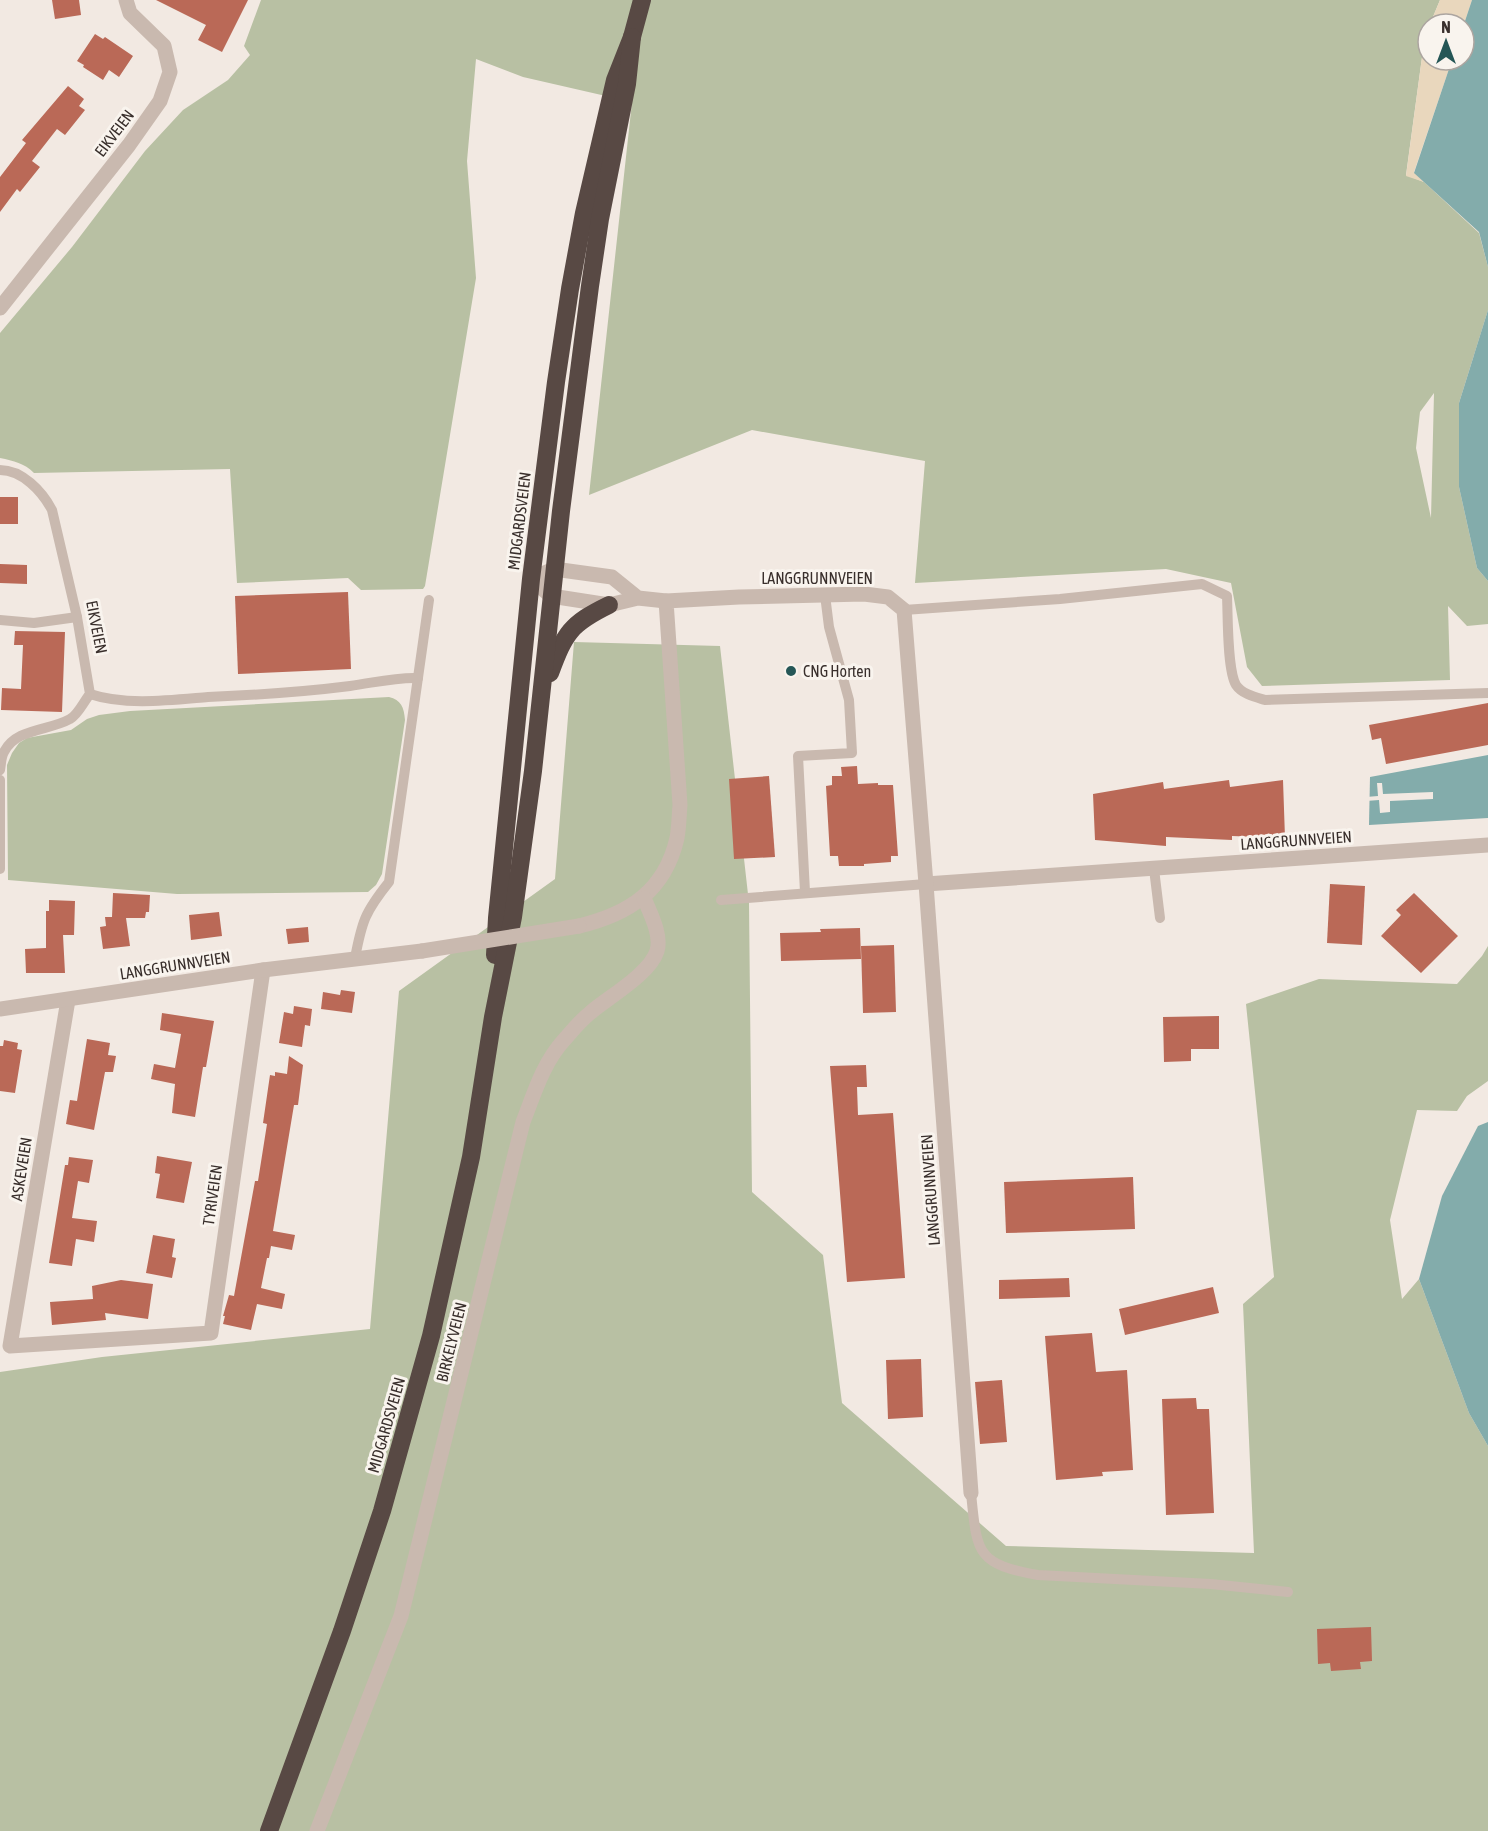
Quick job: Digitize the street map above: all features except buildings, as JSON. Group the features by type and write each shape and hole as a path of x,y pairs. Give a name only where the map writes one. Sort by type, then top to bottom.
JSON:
{"highway":[{"name":"MIDGARDSVEIEN","path":"493,1017 497,918 531,579 556,382 584,213 615,80 632,37 642,0"},
{"name":"MIDGARDSVEIEN","path":"269,1831 342,1631 378,1522 434,1324 471,1157 493,1017 513,917 590,286 600,219 627,84 632,37"},
{"path":"541,697 561,643 569,632 589,615 609,605"}],"street":[{"name":"EIKVEIEN","path":"0,308 129,145 160,101 170,72 164,46 130,13 126,0"},
{"path":"551,596 531,579 554,569 612,577 638,598"},
{"name":"LANGGRUNNVEIEN","path":"551,596 609,605 638,598 666,601 864,594 888,597 904,610 971,1494"},
{"path":"644,898 667,864 677,837 680,805 666,601"},
{"name":"LANGGRUNNVEIEN","path":"926,884 1488,845"},
{"name":"LANGGRUNNVEIEN","path":"0,1009 263,970 422,951 579,926 601,921 644,898"},
{"name":"BIRKELYVEIEN","path":"317,1831 401,1616 523,1122 541,1074 562,1042 590,1013 619,993 645,969 657,951 657,934 644,898"},
{"name":"TYRIVEIEN","path":"116,1339 211,1333 263,970"},
{"name":"ASKEVEIEN","path":"68,1000 10,1346 116,1339"}],"lane":[{"name":"EIKVEIEN","path":"0,470 9,470 44,495 52,510 77,617 90,694"},
{"path":"904,610 1060,599 1202,585 1227,596 1231,668 1236,685 1249,695 1265,700 1488,693"},
{"path":"805,892 798,756 852,753 849,700 829,627 825,595"},
{"path":"355,958 361,926 371,904 389,882 429,600"},
{"path":"0,620 34,623 77,617"},
{"path":"0,770 4,752 14,741 26,733 73,718 90,694 111,700 174,700 278,693 352,686 380,680 418,678"},
{"path":"0,780 0,869"},
{"path":"1154,868 1160,918"},
{"name":"LANGGRUNNVEIEN","path":"721,900 926,884"},
{"path":"971,1494 974,1525 984,1555 994,1563 1010,1570 1038,1575 1211,1584 1288,1592"}],"green space":[{"path":"261,0 1440,0 1435,12 1416,12 1416,72 1420,72 1406,175 1424,182 1479,233 1488,267 1488,310 1459,403 1459,487 1477,568 1488,581 1488,624 1467,626 1448,606 1450,680 1262,686 1247,667 1231,583 1166,569 915,583 925,461 752,430 589,495 632,102 523,77 476,59 467,161 476,278 425,586 423,589 361,590 348,578 237,583 230,469 34,473 14,461 0,458 0,333 72,247 145,151 183,110 228,80 250,55 244,46","holes":["1434,393 1431,518 1416,448 1420,412"]},
{"path":"574,642 720,646 749,903 752,1192 823,1255 842,1403 1006,1546 1254,1553 1243,1304 1274,1277 1246,1004 1319,979 1457,984 1488,946 1488,1081 1467,1096 1457,1111 1417,1110 1390,1220 1402,1299 1419,1279 1469,1413 1488,1446 1488,1831 0,1831 0,1372 102,1357 370,1329 399,991 555,879"},
{"path":"389,697 401,705 405,720 382,874 376,885 368,892 177,894 8,880 7,765 19,743 27,738 71,730 87,719 99,715 130,711"}],"sand":[{"path":"1440,0 1472,0 1468,12 1435,12"},
{"path":"1420,72 1448,72 1414,172 1424,182 1406,176"}],"water":[{"path":"1472,0 1488,0 1488,267 1479,232 1414,173 1448,72 1476,72 1476,12 1468,12"},
{"path":"1488,310 1488,581 1477,568 1459,487 1459,403"},
{"path":"1488,755 1488,818 1369,825 1370,777"},
{"path":"1488,1122 1488,1446 1469,1413 1419,1279 1442,1196 1478,1126"}],"pier":[{"path":"1377,783 1382,783 1383,794 1433,792 1433,799 1390,801 1390,812 1380,813 1379,800 1366,801 1366,797 1378,796"}],"place":[{"name":"CNG Horten","path":"791,671"}]}
